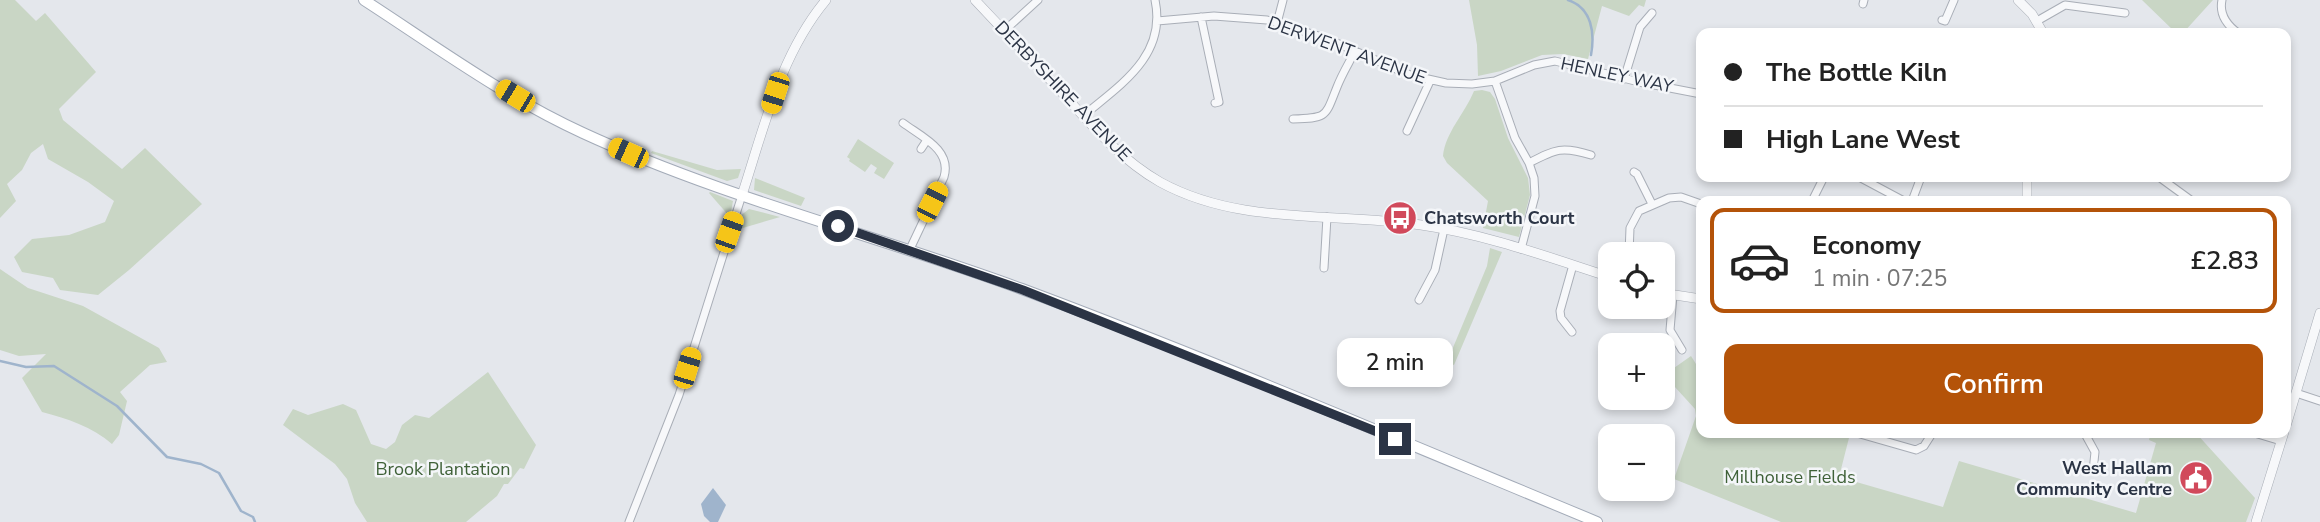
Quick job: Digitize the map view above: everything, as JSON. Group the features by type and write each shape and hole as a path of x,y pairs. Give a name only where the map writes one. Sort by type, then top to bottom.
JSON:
{"main road":[{"path":"364,0 478,74 580,132 652,163 910,250 1130,331 1597,522"}],"street":[{"path":"629,522 678,395 785,68 826,0"},
{"name":"DERBYSHIRE AVENUE","path":"975,0 1110,144 1162,183 1193,197 1219,206 1256,212 1416,224 1444,229 1598,273"},
{"path":"1004,31 1038,0"},
{"path":"1083,116 1137,69 1153,43 1157,21 1155,0"},
{"path":"1278,23 1283,0"},
{"path":"1942,20 1945,21 1954,0"},
{"path":"2018,0 2040,28"},
{"path":"2222,0 2224,19 2233,28"},
{"path":"2037,21 2065,5 2124,13"},
{"path":"1624,79 1642,17 1652,13"},
{"name":"DERWENT AVENUE","path":"1157,21 1243,17 1278,23 1430,81 1460,84 1495,81"},
{"path":"1201,18 1219,102 1215,103"},
{"path":"1293,119 1317,117 1328,111 1337,85 1355,51"},
{"name":"HENLEY WAY","path":"1495,81 1534,65 1555,61 1624,79 1696,93"},
{"path":"1407,131 1430,81"},
{"path":"1495,81 1517,144 1530,163 1534,178 1535,196 1521,249"},
{"path":"903,123 943,155 946,173 910,250"},
{"path":"921,149 927,140"},
{"path":"1530,163 1563,149 1591,155"},
{"path":"1633,172 1637,174 1652,204"},
{"path":"1868,182 1895,196"},
{"path":"2166,182 2185,196"},
{"path":"1629,242 1630,228 1639,211 1675,197 1696,203"},
{"path":"1324,268 1328,217"},
{"path":"1419,300 1435,270 1444,229"},
{"path":"1325,249 1335,250"},
{"path":"1572,332 1561,324 1560,306 1573,265"},
{"path":"1675,295 1696,298"},
{"path":"2291,408 2320,313"},
{"path":"1669,319 1670,330 1682,350"},
{"path":"2295,393 2320,401"},
{"path":"1873,438 1921,452 1930,438"},
{"path":"2087,438 2095,452 2094,471"},
{"path":"2256,522 2282,438"},
{"path":"2096,462 2105,462"}],"green space":[{"path":"0,0 15,0 36,21 45,13 96,72 59,109 63,120 122,169 145,148 202,204 98,295 60,290 53,278 22,272 14,257 32,239 69,235 105,222 114,201 48,159 43,144 31,153 22,170 7,184 16,201 0,218"},
{"path":"1469,0 1646,0 1644,7 1639,5 1629,16 1602,6 1588,59 1563,54 1542,55 1501,71 1478,76 1477,45"},
{"path":"2142,0 2213,0 2188,28 2171,28"},
{"path":"1474,91 1490,92 1495,99 1508,138 1528,178 1530,195 1519,237 1483,228 1488,201 1447,163 1443,156 1447,139"},
{"path":"858,139 894,163 884,179 874,173 877,168 871,164 865,172 849,161 847,157"},
{"path":"652,151 717,170 741,169 738,178 727,181 651,153"},
{"path":"755,178 805,198 801,206 754,190"},
{"path":"709,193 733,201 730,217"},
{"path":"749,209 780,217 736,230 740,216"},
{"path":"1490,248 1502,252 1454,365 1447,362 1487,266"},
{"path":"0,269 28,288 83,306 159,348 167,362 150,365 120,392 127,401 119,435 112,444 79,424 42,412 22,378 46,354 19,356 0,350"},
{"path":"1691,356 1696,364 1696,416 1695,409 1675,387 1675,367"},
{"name":"Brook Plantation","path":"488,372 536,445 524,469 520,468 508,484 504,484 497,496 466,522 367,522 355,503 347,479 335,464 283,425 293,409 308,415 343,404 356,410 371,444 386,449 395,442 402,425 415,415 429,418"},
{"name":"Millhouse Fields","path":"1696,416 1696,438 1849,438 1839,477 1943,507 1959,461 2136,513 2156,443 2150,438 2200,438 2255,498 2246,522 1781,522 1675,479"}],"water":[{"path":"713,488 726,505 718,522 710,522 704,516 701,504"}],"waterway":[{"path":"1568,0 1582,9 1590,22 1591,55"},
{"path":"0,361 26,367 54,366 117,406 167,457 201,464 219,473 241,511 253,517 255,522"}],"place":[{"name":"Chatsworth Court","path":"1400,218"},
{"name":"West Hallam Community Centre","path":"2196,478"}],"route":[{"path":"838,226 963,267 1130,331 1395,439"}]}
